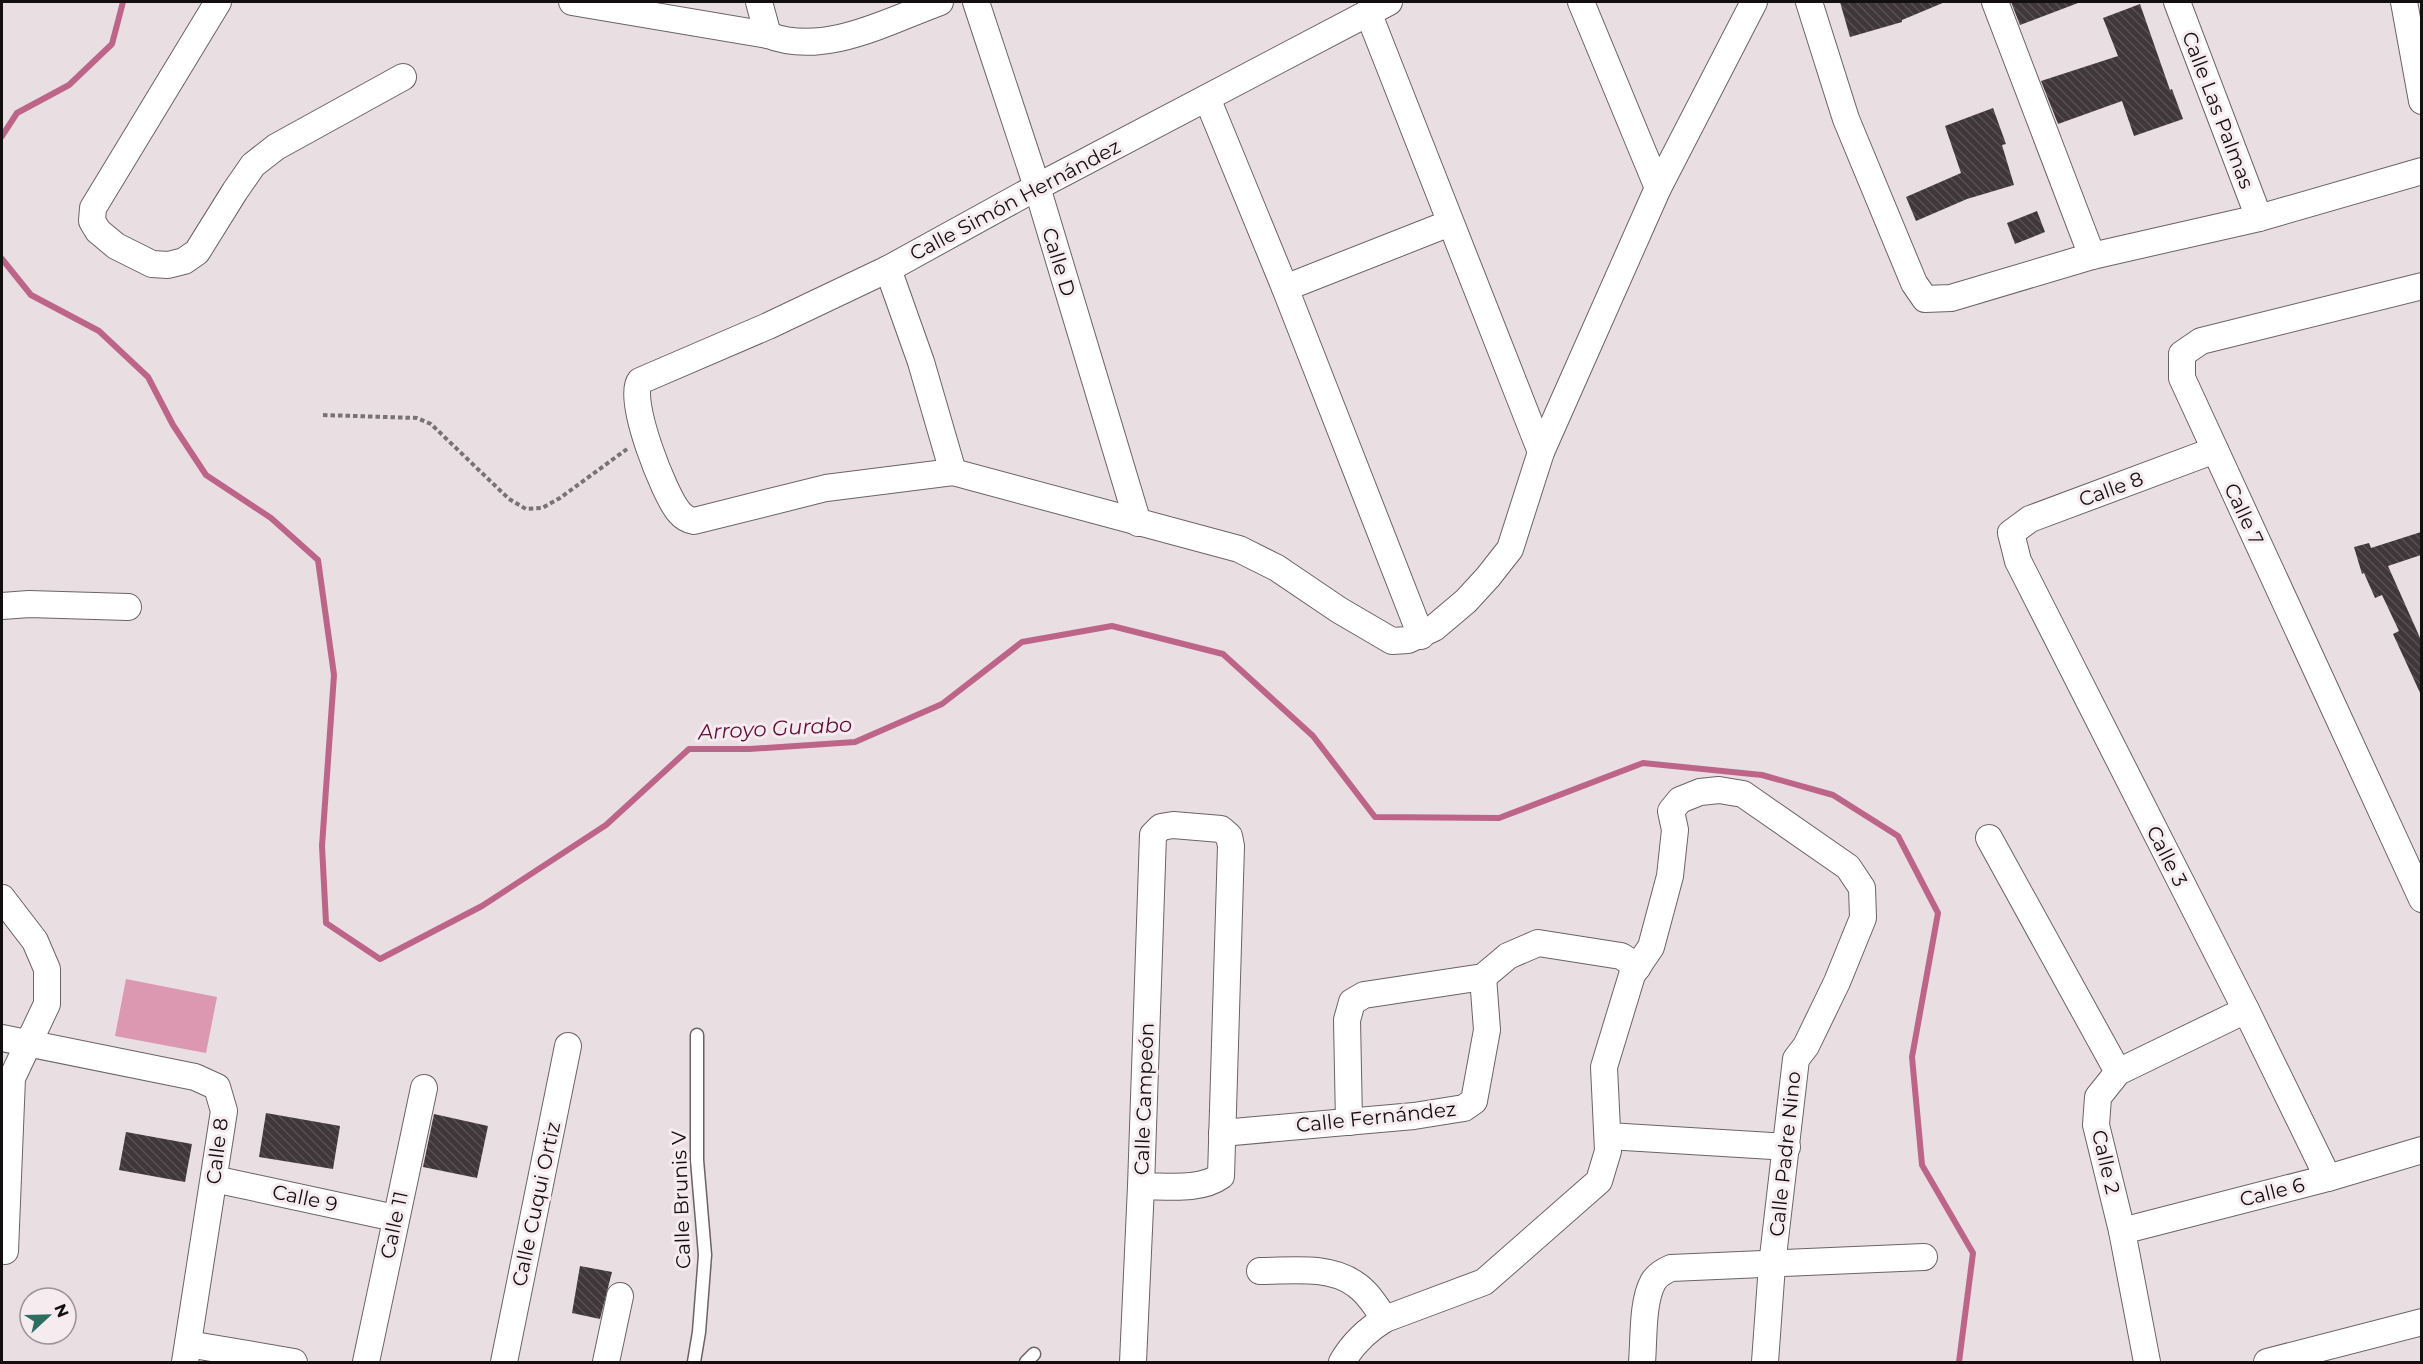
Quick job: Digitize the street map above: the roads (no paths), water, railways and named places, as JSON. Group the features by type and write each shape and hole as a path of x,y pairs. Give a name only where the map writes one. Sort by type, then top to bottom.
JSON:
{"street":[{"path":"218,2 93,208 93,221 98,231 116,246 152,264 168,265 184,261 197,252 253,165 276,147 403,77"},
{"path":"572,2 768,35 796,42 836,40 940,2"},
{"path":"759,2 768,35"},
{"name":"Calle D","path":"976,2 1037,187 1138,523"},
{"path":"1581,2 1658,188"},
{"path":"888,269 921,363 953,472 1239,549 1277,568 1339,610 1392,641 1421,636 1466,601 1488,578 1510,549 1541,452 1658,188 1754,2"},
{"path":"1809,2 1846,118 1914,283 1925,298 1951,298 2092,256 2259,218 2421,171"},
{"path":"1995,2 2092,256"},
{"name":"Calle Las Palmas","path":"2177,2 2259,218"},
{"path":"2409,3 2421,101"},
{"path":"1378,7 1449,223 1541,452"},
{"name":"Calle Simón Hernández","path":"953,472 826,488 694,521 679,512 671,500 645,437 639,417 636,386 646,377 768,326 888,269 1037,187 1378,7"},
{"path":"1207,98 1285,288 1421,636"},
{"path":"1285,288 1449,223"},
{"name":"Calle 7","path":"2421,286 2201,341 2182,354 2182,378 2421,898"},
{"name":"Calle 8","path":"2011,533 2030,519 2215,450"},
{"name":"Calle 3","path":"2011,533 2018,561 2246,1010 2328,1178"},
{"path":"2,606 29,604 128,607"},
{"name":"Calle Padre Nino","path":"1638,967 1651,947 1670,876 1675,830 1671,811 1680,800 1700,792 1725,791 1743,794 1848,867 1862,888 1864,910 1859,929 1837,982 1806,1046 1796,1059 1773,1265 1765,1362"},
{"name":"Calle Campeón","path":"1133,1362 1153,835 1161,827 1173,825 1221,830 1229,836 1231,846 1222,1133"},
{"path":"1989,838 2118,1072"},
{"path":"2,898 35,941 47,969 47,1004 12,1078 5,1251"},
{"path":"1342,1362 1370,1328 1385,1319 1484,1282 1599,1181 1608,1150 1604,1067 1632,975 1638,967 1622,956 1538,943 1508,956 1483,977 1364,995 1352,1002 1347,1020 1348,1122"},
{"name":"Calle Fernández","path":"1222,1133 1414,1116 1464,1108 1474,1101 1487,1030 1483,977"},
{"name":"Calle 2","path":"2147,1362 2122,1231 2096,1125 2098,1097 2118,1072 2246,1010"},
{"name":"Calle 8","path":"2,1038 195,1077 217,1088 224,1111 186,1353"},
{"name":"Calle Cuqui Ortiz","path":"504,1362 568,1046"},
{"name":"Calle 11","path":"366,1362 424,1088"},
{"path":"1141,1186 1212,1183 1221,1176 1222,1133"},
{"path":"1608,1136 1787,1147"},
{"name":"Calle 6","path":"2122,1231 2328,1178 2421,1150"},
{"name":"Calle 9","path":"214,1179 395,1218"},
{"path":"1642,1362 1648,1295 1653,1281 1663,1272 1683,1268 1924,1257"},
{"path":"1260,1271 1308,1271 1344,1277 1366,1294 1385,1319"},
{"path":"606,1362 620,1296"},
{"path":"2266,1362 2421,1322"},
{"path":"186,1353 294,1362"}],"lane":[{"name":"Calle Brunis V","path":"694,1362 699,1332 705,1255 697,1160 698,1035"}],"waterway":[{"name":"Arroyo Gurabo","path":"2,136 17,113 69,85 112,44 123,2"},
{"name":"Arroyo Gurabo","path":"2,259 31,295 99,331 148,377 173,425 206,475 271,518 318,560 334,675 322,846 326,923 380,959 482,906 606,825 689,749 749,749 855,742 942,704 1022,642 1112,626 1223,654 1313,736 1375,817 1499,818 1643,763 1762,775 1833,795 1898,836 1938,913 1912,1057 1922,1165 1973,1253 1959,1362"}]}
